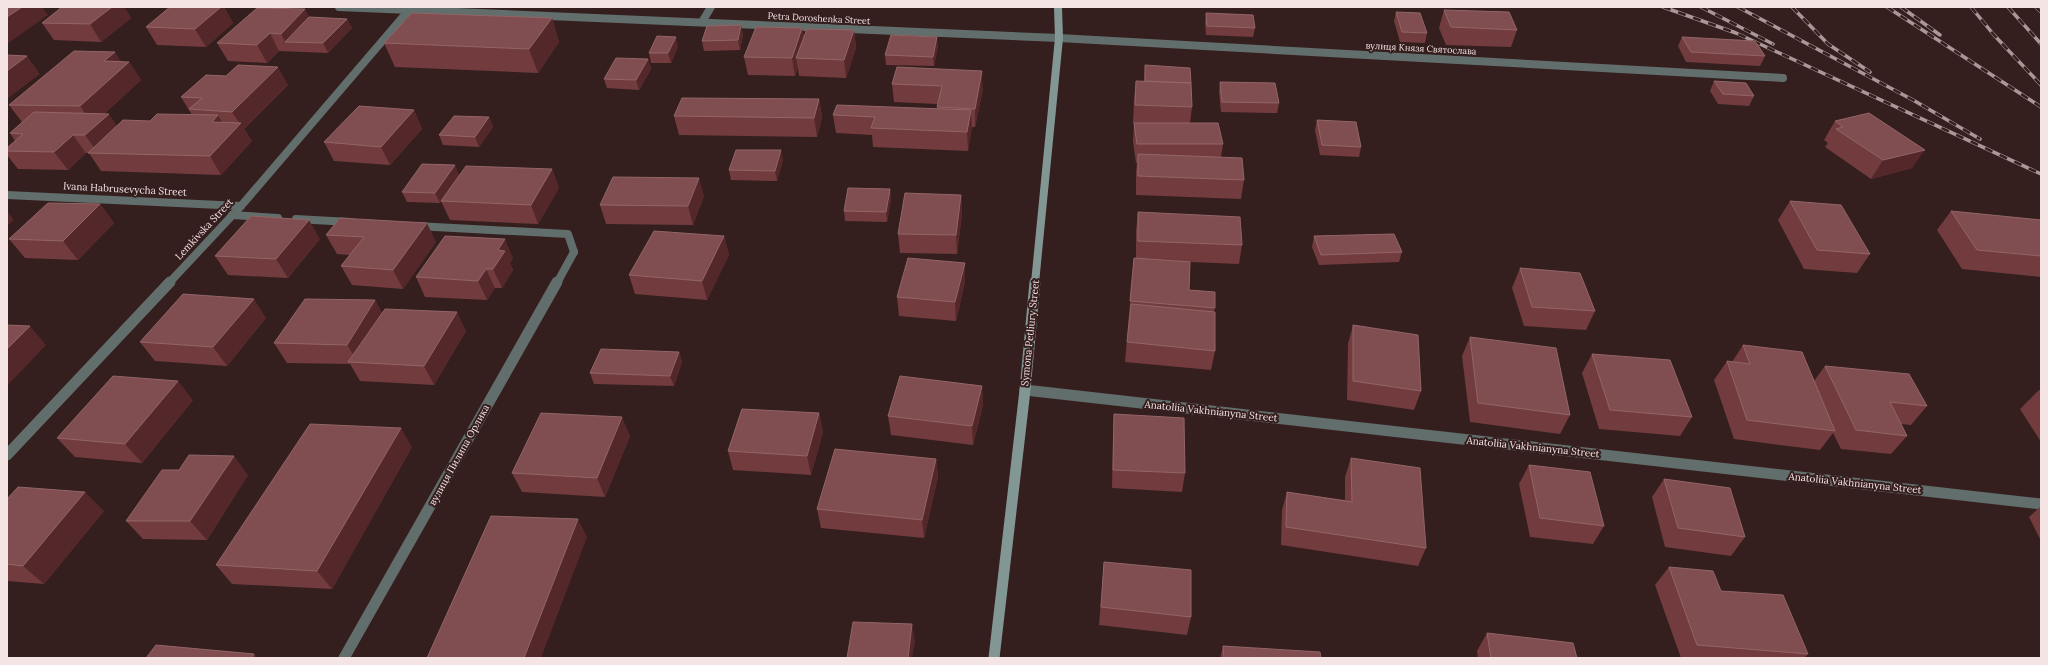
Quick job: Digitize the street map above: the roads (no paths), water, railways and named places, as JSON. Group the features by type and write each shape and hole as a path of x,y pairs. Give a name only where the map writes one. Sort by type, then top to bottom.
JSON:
{"main road":[{"name":"Symona Petliury Street","path":"994,658 1025,390 1059,38 1058,7"}],"street":[{"name":"Petra Doroshenka Street","path":"339,7 1059,38"},
{"path":"702,22 711,7"},
{"name":"Lemkivska Street","path":"7,455 241,206 408,11"},
{"name":"вулиця Князя Святослава","path":"1059,38 1783,78"},
{"name":"Ivana Habrusevycha Street","path":"7,195 241,206"},
{"path":"232,215 357,222"},
{"name":"вулиця Пилипа Орлика","path":"344,658 574,252 568,234 404,225"},
{"name":"Anatoliia Vakhnianyna Street","path":"1025,390 2041,504"}],"railway":[{"path":"1663,7 1736,33 2041,174"},
{"path":"1701,7 1773,44"},
{"path":"1738,7 1913,100 1980,139"},
{"path":"1792,7 1828,44 1870,72"},
{"path":"1887,7 2041,107"},
{"path":"1901,7 1940,35"},
{"path":"1971,7 1994,35 2041,85"},
{"path":"2008,7 2041,44"},
{"path":"2036,7 2041,12"}]}
